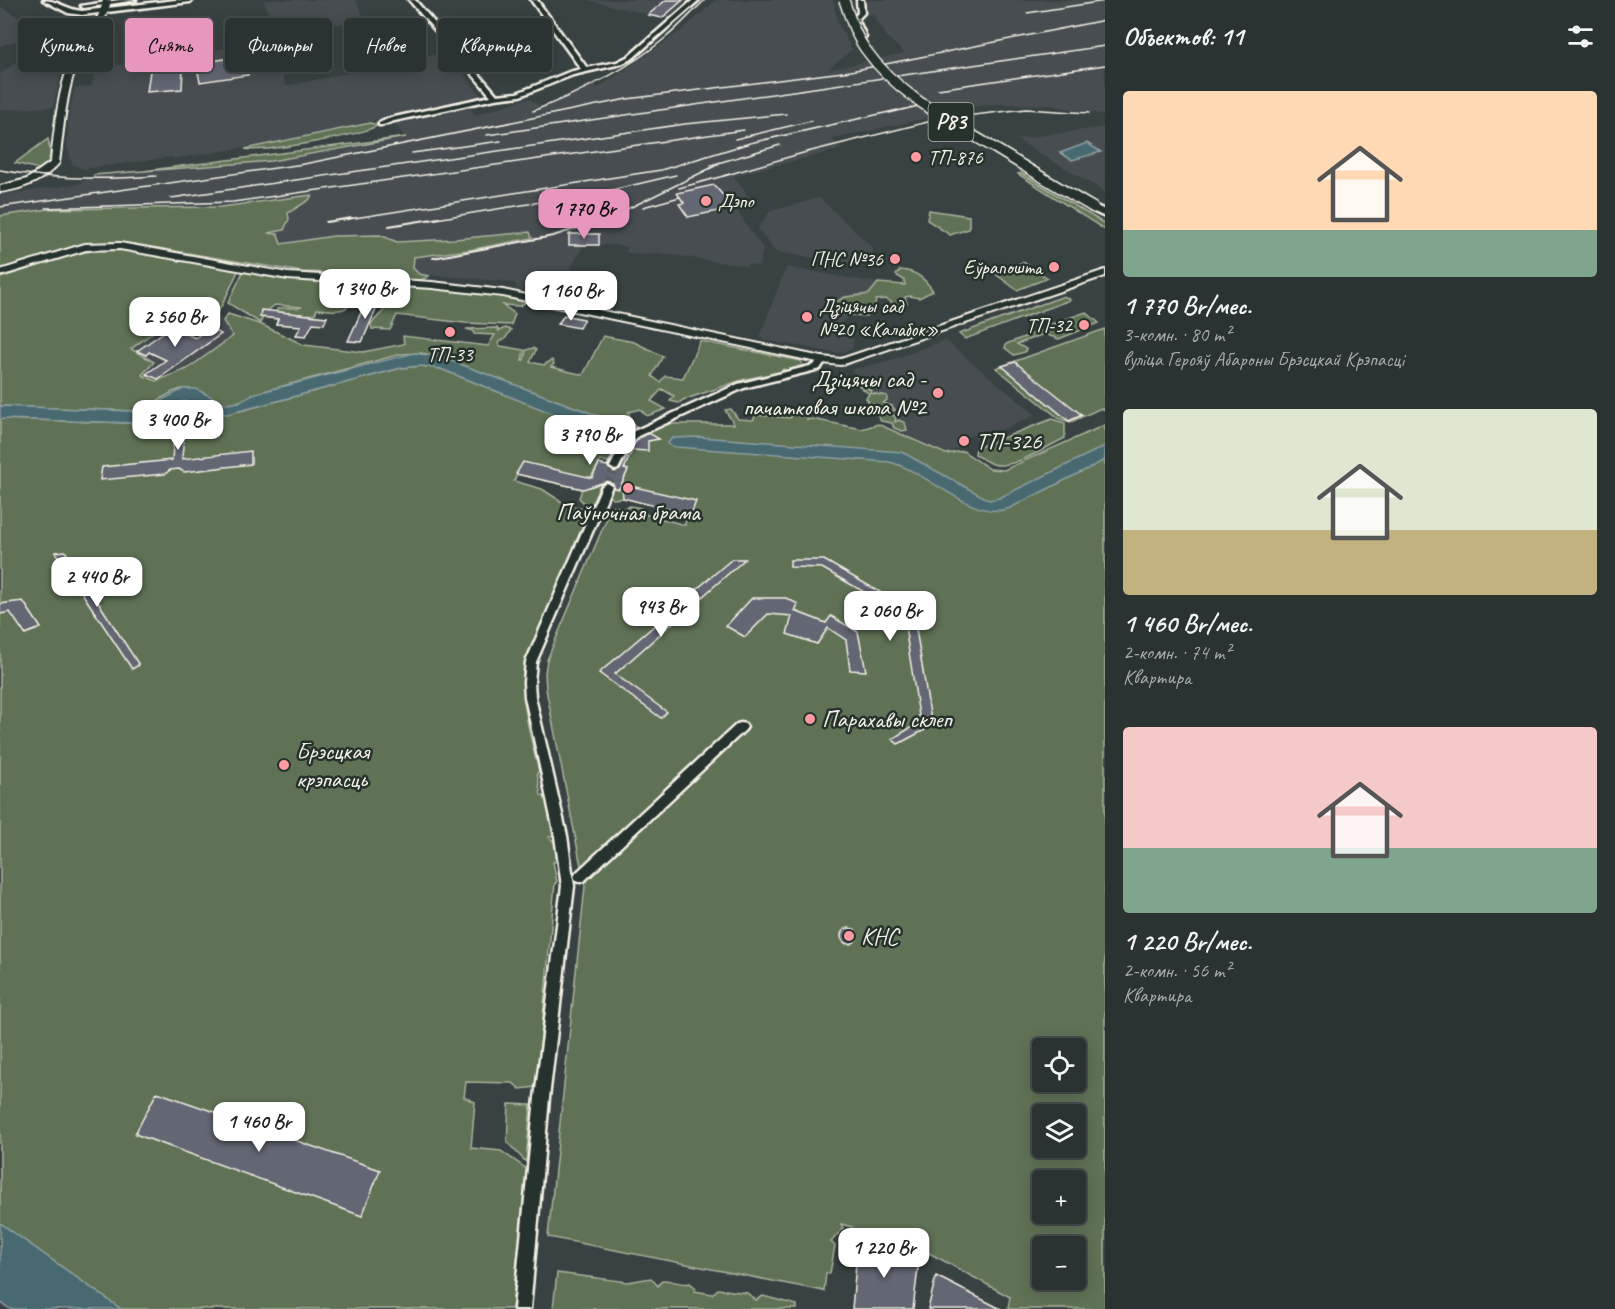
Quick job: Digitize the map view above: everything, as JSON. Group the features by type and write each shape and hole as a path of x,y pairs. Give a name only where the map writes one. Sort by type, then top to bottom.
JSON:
{"highway":[{"name":"Р83","path":"844,0 856,31 867,51 911,95 969,134 1102,208"},
{"name":"Р83","path":"853,0 858,17 873,45 905,82 955,118 1102,208"}],"main road":[{"path":"0,189 20,186 37,178 55,163 62,109 75,58 93,34 106,5"},
{"path":"0,273 78,249 120,246 288,276 432,285 503,293 822,360 841,362 1105,273"},
{"path":"1056,288 1105,268"}],"street":[{"path":"46,0 70,12 133,0"},
{"path":"106,5 189,0"},
{"path":"412,0 495,97"},
{"path":"534,0 585,70"},
{"path":"381,124 392,119 495,97 518,95 571,73 619,63 631,57 696,0"},
{"path":"860,0 861,13 855,18 863,37"},
{"path":"615,467 630,439 652,425 741,386 817,367 822,360"},
{"path":"522,1309 542,1098 568,886 561,836 530,697 529,681 531,662 607,486"},
{"path":"580,877 741,727"}],"shaded area":[{"path":"263,0 356,0 364,18 344,18 344,23 332,25 332,18 270,18"},
{"path":"587,0 687,0 667,19"},
{"path":"716,0 833,0 838,23 852,50 827,70 904,53 887,37 879,23 876,22 875,15 864,14 866,0 1105,0 1105,115 1049,105 994,104 955,110 832,139 842,149 733,176 752,200 746,201 751,209 738,212 763,249 759,266 658,253 638,255 626,252 628,247 619,245 584,245 554,297 516,289 516,284 502,281 229,259 0,221 0,195 78,184 93,175 143,171 405,137 392,121 466,104 476,115 528,98 541,106 592,82 598,88 681,31"},
{"path":"0,6 20,18 18,18 18,40 0,46"},
{"path":"225,48 225,72 282,72 286,86 352,72 426,72 426,56 438,54 438,72 463,72 482,97 277,142 173,159 172,157 83,169 72,164 67,146 69,113 75,88 92,86 94,72 113,72 113,65 125,64 125,72 213,72 213,50"},
{"path":"18,63 18,72 61,72 53,107 0,110 0,74"},
{"path":"1105,127 1105,192 1016,139"},
{"path":"820,198 873,248 873,267 775,252 758,228 770,211"},
{"name":"Дзіцячы сад №20 «Калабок»","path":"786,267 883,284 868,302 840,324 853,339 853,349 837,353 763,340 760,335"},
{"path":"206,311 233,322 282,367 210,387 174,372 143,392 119,394 138,319"},
{"name":"Дзіцячы сад - пачатковая школа №2","path":"945,340 1036,415 1002,430 963,437 958,440 965,445 947,453 892,428 851,370 891,360"}],"green space":[{"path":"370,123 378,125 354,134 313,142 255,150 245,149"},
{"path":"406,137 271,161 93,175 143,171"},
{"path":"48,139 50,156 42,170 15,163"},
{"path":"1021,173 1105,224 1105,230 1018,174"},
{"path":"312,195 309,200 288,213 289,219 284,230 268,233 278,234 281,244 333,236 380,235 397,242 530,232 532,238 469,250 414,257 413,268 419,274 429,276 413,280 394,278 384,274 302,272 134,244 109,242 87,244 0,271 0,216 49,209 221,207"},
{"path":"929,210 969,216 969,229 950,235 927,220"},
{"path":"105,249 127,249 239,269 223,303 214,316 205,319 177,317 131,349 154,362 142,375 156,381 187,369 233,336 223,321 228,314 262,325 304,345 363,352 404,344 403,336 488,346 495,335 474,334 474,331 466,329 497,328 499,331 505,328 511,330 505,339 498,343 500,346 524,350 522,360 524,360 526,350 533,348 536,350 530,362 544,365 552,360 554,364 551,367 583,375 603,336 634,342 663,356 652,376 660,382 665,376 683,378 700,341 801,361 803,365 787,371 783,369 781,372 745,379 679,403 670,401 674,396 662,389 651,401 666,409 647,416 640,409 628,412 635,427 619,442 610,462 600,461 591,477 595,483 600,485 591,506 587,506 579,498 582,489 517,474 514,481 542,489 562,502 585,510 590,516 524,664 523,690 529,732 539,771 537,773 541,796 550,798 556,834 549,837 558,846 555,862 553,862 557,882 555,883 537,1084 536,1087 520,1089 513,1083 466,1082 464,1097 475,1102 471,1148 501,1151 527,1169 512,1309 121,1309 0,1223 0,419 130,423 152,418 176,404 185,402 218,414 240,411 401,368 421,366 441,369 586,427 604,430 608,426 608,421 601,417 441,357 421,353 401,354 257,393 231,404 219,402 196,390 182,389 136,411 0,406 0,278 74,254"},
{"path":"1023,262 1048,278 1017,290 994,273"},
{"path":"244,270 360,284 353,300 341,310 317,309 315,314 301,315 277,312 277,309 302,307 275,305 267,311 260,323 228,303"},
{"path":"900,270 919,276 933,291 919,298 905,297 907,303 898,306 886,299 876,300 874,308 866,316 838,314 834,303 845,297 869,294 878,283 905,285 904,280 896,275"},
{"path":"396,285 489,293 526,302 520,306 503,305 515,314 511,325 465,323 397,315 390,330 372,329 371,324 388,306"},
{"path":"1064,296 1070,300 965,339 959,334"},
{"path":"1086,312 1099,323 1059,339 1044,334 1017,344 1026,349 1025,352 1014,355 1005,348 1006,344 1043,330 1046,326"},
{"path":"1105,329 1105,410 1101,408 1071,422 1060,419 996,368"},
{"path":"857,375 865,383 864,386 872,391 870,393 887,396 887,400 883,403 892,406 895,410 889,413 896,417 895,422 899,420 905,423 907,430 902,431 894,428 892,423 881,421 872,407 875,405 870,404 866,398 869,394 856,383 858,381 854,376"},
{"path":"731,409 738,419 753,420 756,415 790,418 794,413 802,415 807,412 807,420 862,429 878,424 946,454 963,451 990,469 1004,470 1105,425 1105,1309 1008,1309 1010,1297 920,1248 854,1231 852,1227 841,1224 843,1228 831,1242 835,1246 830,1273 826,1273 824,1291 548,1237 585,886 546,689 547,660 612,506 625,509 630,506 641,508 647,515 685,525 686,518 691,515 624,498 612,499 608,493 611,487 622,484 628,470 621,465 631,446 639,436 657,424 734,424 725,410"},
{"path":"1052,419 1065,423 1065,438 1026,458 1010,464 998,465 987,462 975,454 976,448"},
{"path":"509,1104 531,1105 526,1162 507,1142"},
{"path":"557,1273 628,1282 651,1278 658,1286 662,1280 690,1283 696,1288 694,1291 712,1294 718,1289 747,1293 756,1300 763,1296 797,1305 797,1309 553,1309"}],"water":[{"path":"1087,143 1101,152 1072,160 1060,153"},
{"path":"414,353 441,357 601,417 609,424 602,430 586,427 441,369 421,366 401,368 228,414 221,414 183,402 135,423 0,419 0,406 132,411 147,408 183,389 196,389 226,404 239,402 257,393"},
{"path":"700,437 902,452 989,500 999,498 1105,446 1105,460 1010,508 996,511 966,502 903,467 889,462 675,447 667,444 672,438"},
{"path":"0,1223 121,1309 10,1309 0,1302"}],"building":[{"path":"666,0 683,0 662,18 648,15"},
{"path":"225,59 225,72 247,72 248,75 200,82 198,72 213,72 213,61"},
{"path":"150,72 183,72 182,89 147,92"},
{"name":"Дэпо","path":"714,185 734,208 688,217 679,204 684,203 677,193"},
{"path":"569,234 599,234 599,245 569,245"},
{"path":"368,297 381,298 362,342 348,341"},
{"path":"261,310 327,317 324,324 313,323 306,336 296,335 301,326 276,324 278,319 260,317"},
{"path":"564,315 584,319 579,328 558,324"},
{"path":"171,327 195,338 209,328 221,334 158,379 146,374 166,360 149,352 146,355 137,351"},
{"path":"1015,362 1082,415 1069,421 1002,366"},
{"path":"185,402 203,410 202,420 185,421 182,459 251,451 251,464 184,472 179,469 170,470 165,474 100,480 102,467 172,460 175,421 160,422 161,413 176,404"},
{"path":"631,424 637,427 630,431 619,445 608,466 614,472 620,470 639,438 649,433 659,439 648,441 648,451 632,450 624,469 628,470 619,489 614,488 613,484 608,481 583,489 516,474 523,462 592,478 599,464 607,466 619,444 606,440 615,428"},
{"path":"622,484 696,501 691,515 623,498"},
{"path":"65,551 139,665 132,669 55,552"},
{"path":"732,559 745,559 615,674 667,712 661,718 599,673"},
{"path":"790,560 824,560 913,611 932,726 898,744 892,739 920,722 903,614 822,568 790,567"},
{"path":"752,598 786,598 798,604 795,611 826,623 831,616 858,632 866,671 850,670 846,640 828,628 817,644 787,634 792,616 768,614 745,637 726,626"},
{"path":"23,601 41,628 25,634 10,612 0,614 0,604"},
{"name":"КНС","path":"846,928 852,928 857,936 855,942 846,944 841,939 841,933"},
{"path":"157,1092 380,1170 362,1216 135,1134"},
{"path":"858,1241 919,1260 913,1309 852,1309"},
{"path":"936,1276 1001,1309 928,1309"}],"tunnel":[{"path":"607,486 615,467"}],"railway":[{"path":"533,111 585,89 634,61 669,34 705,0"},
{"path":"1027,13 1105,1"},
{"path":"0,207 304,164 627,99 851,71 1105,20"},
{"path":"487,135 1105,46"},
{"path":"938,89 1105,65"},
{"path":"889,113 927,104"},
{"path":"723,176 803,153 940,119 1026,109 1089,113"},
{"path":"342,220 661,170 750,143 898,110"},
{"path":"171,198 685,124 786,114"},
{"path":"735,139 811,121"},
{"path":"45,208 233,202 744,130"},
{"path":"412,153 501,141"},
{"path":"711,165 780,145"},
{"path":"605,220 719,164"},
{"path":"0,170 39,176 78,178 156,176"},
{"path":"679,188 731,174"},
{"path":"430,220 608,191 676,175"},
{"path":"643,207 680,197"},
{"path":"326,222 352,218"},
{"path":"389,226 439,218"},
{"path":"433,258 553,236 609,218"}],"place":[{"name":"ТП-876","path":"916,157"},
{"name":"Дэпо","path":"706,201"},
{"name":"ПНС №36","path":"895,259"},
{"name":"Еўрапошта","path":"1054,267"},
{"name":"Дзіцячы сад №20 «Калабок»","path":"807,317"},
{"name":"ТП-32","path":"1084,325"},
{"name":"ТП-33","path":"450,332"},
{"name":"Дзіцячы сад - пачатковая школа №2","path":"938,393"},
{"name":"ТП-326","path":"964,441"},
{"name":"Паўночная брама","path":"628,488"},
{"name":"Парахавы склеп","path":"810,719"},
{"name":"Брэсцкая крэпасць","path":"284,765"},
{"name":"КНС","path":"849,936"}]}
